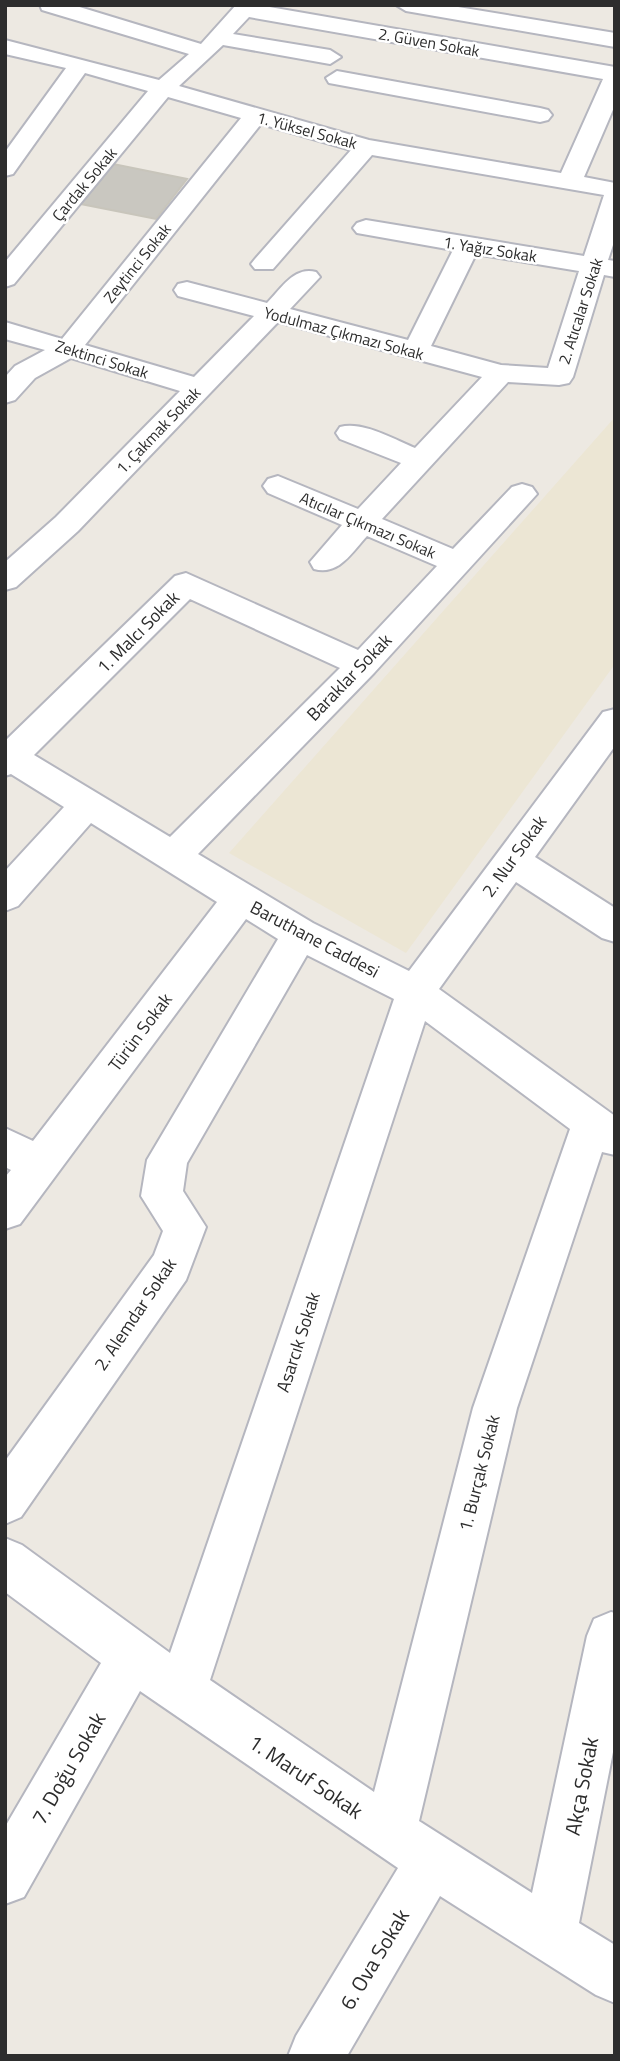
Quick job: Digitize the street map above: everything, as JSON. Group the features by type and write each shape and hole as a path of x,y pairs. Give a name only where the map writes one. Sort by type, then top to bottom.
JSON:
{"street":[{"path":"50,5 212,45 333,68 444,97 540,115"},
{"path":"406,5 615,40"},
{"name":"Çardak Sokak","path":"5,279 162,89 212,45 246,8"},
{"name":"2. Güven Sokak","path":"246,8 615,76"},
{"name":"1. Yüksel Sokak","path":"5,47 80,64 366,147 615,190"},
{"path":"5,169 80,64"},
{"path":"570,181 615,76"},
{"path":"409,154 444,97"},
{"name":"Zeytinci Sokak","path":"5,394 25,372 68,349 255,116"},
{"path":"264,264 366,147"},
{"name":"2. Atıcalar Sokak","path":"501,373 559,377 604,268 615,198"},
{"name":"1. Yağız Sokak","path":"366,228 604,268"},
{"path":"415,352 468,245"},
{"name":"1. Çakmak Sokak","path":"5,579 67,524 307,276"},
{"name":"Yodulmaz Çıkmazı Sokak","path":"187,290 501,373"},
{"name":"Zektinci Sokak","path":"5,330 199,388"},
{"path":"326,562 501,373"},
{"path":"350,433 420,460"},
{"name":"Atıcılar Çıkmazı Sokak","path":"278,486 457,563"},
{"name":"Baraklar Sokak","path":"173,856 363,665 522,494"},
{"name":"1. Malcı Sokak","path":"7,758 186,583 363,665"},
{"name":"2. Nur Sokak","path":"415,992 615,721"},
{"name":"Baruthane Caddesi","path":"7,758 88,803 300,934 415,992 604,1131"},
{"path":"5,896 88,803"},
{"path":"511,860 615,927"},
{"name":"Türün Sokak","path":"5,1210 22,1156 240,899"},
{"name":"2. Alemdar Sokak","path":"5,1502 171,1266 185,1227 162,1196 167,1160 300,934"},
{"name":"Asarcık Sokak","path":"181,1692 415,992"},
{"name":"1. Burçak Sokak","path":"410,1847 495,1409 604,1131"},
{"name":"1. Maruf Sokak","path":"5,1562 181,1692 410,1847 615,1976"},
{"name":"Akça Sokak","path":"550,1936 611,1636"},
{"name":"7. Doğu Sokak","path":"5,1878 132,1657"},
{"name":"6. Ova Sokak","path":"316,2056 410,1847"}],"shaded area":[{"path":"615,417 615,664 406,953 229,853"}],"building":[{"path":"113,164 187,179 156,219 81,204"}]}
